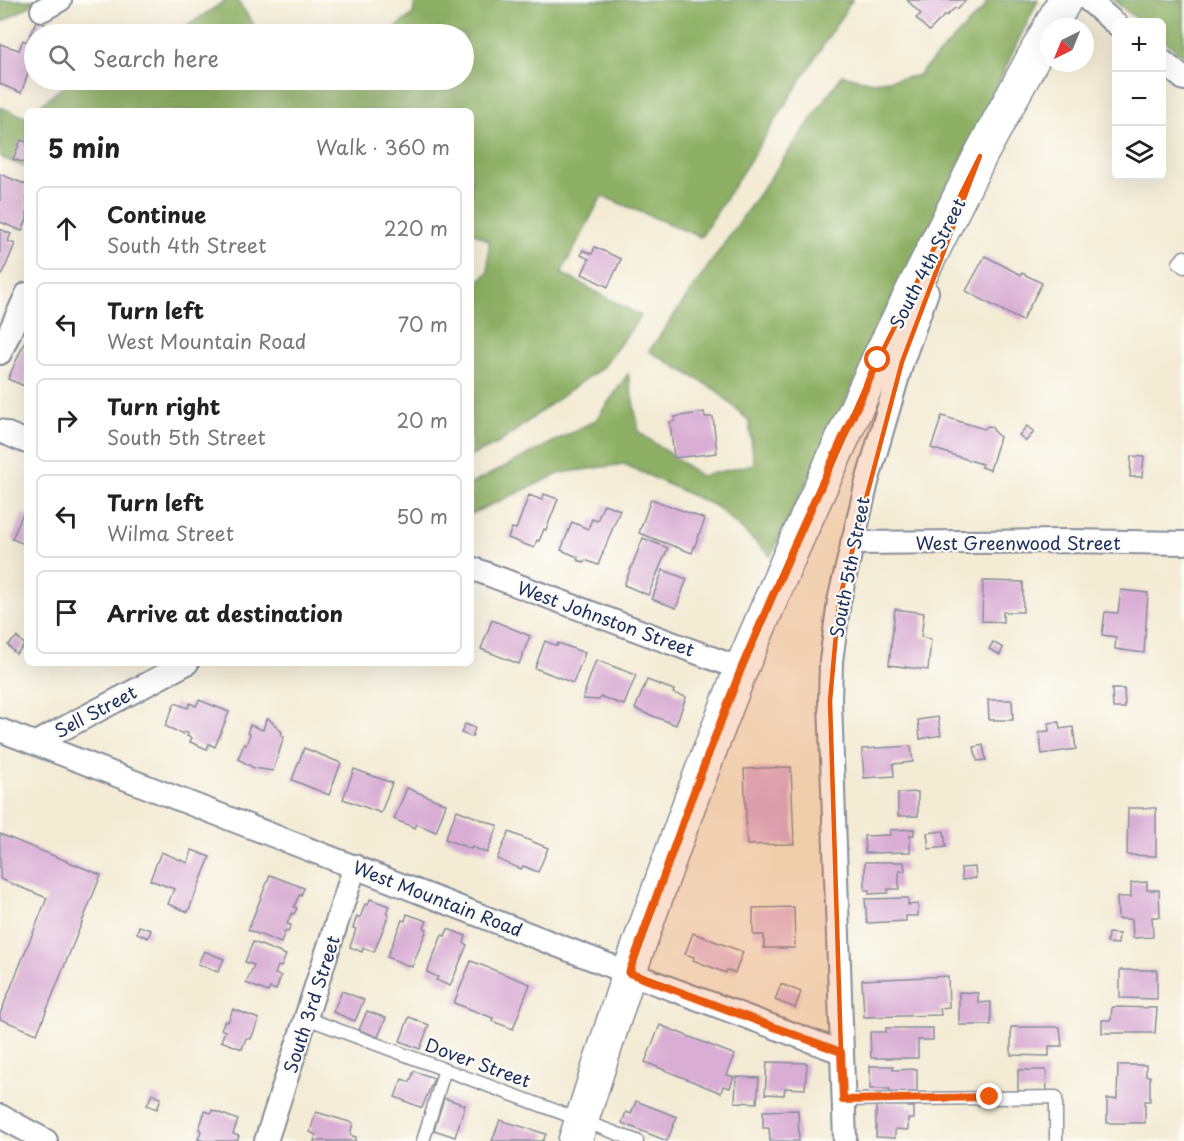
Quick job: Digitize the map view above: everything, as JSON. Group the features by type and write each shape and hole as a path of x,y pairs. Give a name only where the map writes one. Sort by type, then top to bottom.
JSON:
{"main road":[{"name":"South 4th Street","path":"1055,18 1065,0"},
{"name":"South 4th Street","path":"579,1131 629,973 690,802 741,669 878,360 980,156 1040,46"}],"street":[{"path":"1088,0 1112,21"},
{"path":"1166,65 1184,79"},
{"name":"South 5th Street","path":"844,1141 830,701 831,661 839,602 875,452 902,362 922,303 955,225 980,156"},
{"path":"0,352 24,300"},
{"path":"0,430 24,441"},
{"name":"West Greenwood Street","path":"852,543 1068,541 1184,543"},
{"name":"West Johnston Street","path":"474,569 741,669"},
{"name":"Sell Street","path":"36,743 181,666"},
{"name":"West Mountain Road","path":"0,730 629,973 841,1052"},
{"name":"South 3rd Street","path":"266,1141 355,866"},
{"path":"0,1116 46,1141"}],"lane":[{"name":"Dover Street","path":"306,1018 446,1070 579,1131 637,1141"},
{"path":"423,1141 446,1070"},
{"path":"843,1100 1056,1097 1056,1141"}],"highlighted area":[{"path":"980,156 902,362 839,601 830,701 841,1052 629,973 741,669 878,360"}],"green space":[{"path":"0,0 40,0 0,23"},
{"path":"226,0 237,0 253,24 190,24"},
{"path":"415,0 852,0 701,237 602,196 561,273 641,316 602,368 499,443 474,455 474,286 488,272 489,241 474,233 474,108 37,108 59,90 474,90 474,24 400,24 413,14"},
{"path":"987,0 1038,0 771,556 717,507 624,464 561,473 474,513 474,482 596,420 628,374 639,432 701,476 754,464 749,421 716,390 649,351 842,75 873,82 917,76 985,7"},
{"path":"1113,0 1184,0 1184,57 1166,42 1166,18 1136,18"},
{"path":"0,107 24,117 24,167 0,157"}],"building":[{"path":"907,0 966,0 957,9 945,15 929,31 916,18 921,14"},
{"path":"23,40 24,85 21,93 0,84 0,44 19,50"},
{"path":"21,140 24,141 24,163 13,159"},
{"path":"0,174 24,184 24,226 22,231 0,222"},
{"path":"0,229 11,234 8,241 15,244 2,275 0,274"},
{"path":"595,247 621,259 608,287 582,274 589,259 581,255 583,250 592,254"},
{"path":"985,256 1042,283 1022,321 966,291"},
{"path":"24,343 24,386 8,379"},
{"path":"704,412 705,417 713,417 717,453 674,458 670,422 675,421 675,417"},
{"path":"942,416 984,429 988,426 992,427 1000,437 990,470 981,467 982,464 931,448"},
{"path":"1027,426 1034,432 1026,441 1019,435"},
{"path":"1131,456 1144,457 1142,477 1130,477"},
{"path":"544,494 558,499 546,530 544,529 534,548 508,538 512,528 516,529 529,495 542,500"},
{"path":"651,499 705,519 692,553 639,533"},
{"path":"604,504 620,510 598,565 585,560 584,562 577,560 578,557 561,550 572,522 588,529 592,519 597,521"},
{"path":"23,513 24,544 12,539"},
{"path":"643,538 668,548 648,595 624,585"},
{"path":"663,570 687,579 676,608 652,599"},
{"path":"983,581 1023,582 1023,612 1003,612 1003,622 982,621"},
{"path":"1121,590 1148,593 1144,653 1115,649 1116,637 1102,635 1105,612 1118,613"},
{"path":"895,609 924,613 921,637 931,639 928,670 889,665"},
{"path":"492,620 530,636 519,664 481,649"},
{"path":"17,637 24,646 16,654 8,645"},
{"path":"545,641 557,646 558,643 585,653 573,683 535,668"},
{"path":"993,642 1003,648 1000,655 989,649"},
{"path":"596,660 636,675 624,705 601,697 599,700 583,699"},
{"path":"647,680 686,697 676,725 635,709"},
{"path":"1112,689 1124,689 1125,708 1113,708"},
{"path":"199,700 229,712 215,747 209,744 207,749 190,742 192,738 187,736 188,733 183,734 165,726 175,703 188,708 190,703 196,706"},
{"path":"988,700 1012,700 1013,720 989,720"},
{"path":"938,717 941,735 920,739 918,720"},
{"path":"266,719 269,719 282,732 281,736 284,737 273,771 254,768 238,759 250,734 247,733 250,725 263,730"},
{"path":"1059,722 1060,729 1073,727 1076,749 1042,754 1039,732 1049,731 1048,723"},
{"path":"465,724 475,728 472,737 461,733"},
{"path":"983,745 986,760 977,761 974,747"},
{"path":"911,746 913,762 893,764 894,776 864,778 862,749"},
{"path":"304,748 341,763 329,795 292,780"},
{"path":"791,767 794,844 747,845 744,769"},
{"path":"354,769 392,783 381,813 343,799"},
{"path":"407,788 446,804 436,832 417,824 415,828 394,819"},
{"path":"918,792 918,816 898,816 898,793"},
{"path":"1128,808 1156,808 1156,856 1127,855"},
{"path":"457,810 498,826 487,853 445,839"},
{"path":"914,829 914,835 910,835 910,852 865,853 864,836 890,835 890,830"},
{"path":"944,831 946,847 929,849 927,833"},
{"path":"509,832 548,848 538,872 523,866 521,869 497,859"},
{"path":"0,834 101,875 37,1034 0,1019 0,1014 47,898 0,879"},
{"path":"192,850 210,857 188,912 168,904 174,889 150,880 161,852 188,863"},
{"path":"865,862 904,862 905,871 899,871 899,889 888,889 888,893 869,894 869,890 865,890"},
{"path":"975,867 976,878 962,880 961,868"},
{"path":"270,875 304,888 294,907 297,908 287,924 291,925 288,932 285,931 281,943 248,930"},
{"path":"1147,882 1147,890 1159,890 1160,917 1152,917 1153,937 1133,938 1132,919 1118,919 1117,897 1131,897 1131,883"},
{"path":"908,898 908,905 918,904 918,916 906,916 906,921 867,923 865,899"},
{"path":"370,899 389,906 386,913 389,914 374,952 363,948 362,952 350,947 356,929 353,928 357,916 360,918 365,904 368,905"},
{"path":"794,907 795,948 764,948 764,935 753,935 753,908"},
{"path":"407,914 427,921 424,928 427,929 412,967 387,957 402,920 405,921"},
{"path":"139,926 151,930 148,938 137,933"},
{"path":"448,929 466,936 464,943 467,945 450,986 436,980 438,977 427,972 442,935 445,936"},
{"path":"693,933 743,952 735,973 727,970 726,973 693,960 694,957 685,954"},
{"path":"1108,933 1119,934 1118,944 1107,943"},
{"path":"253,942 286,955 275,974 281,976 276,990 270,988 268,992 246,983 254,965 245,962"},
{"path":"204,951 224,959 218,972 198,964"},
{"path":"471,961 530,984 513,1029 492,1021 493,1018 454,1003"},
{"path":"1120,970 1157,970 1157,999 1120,998"},
{"path":"948,976 949,1007 940,1008 941,1015 864,1017 862,980"},
{"path":"781,984 801,992 795,1008 775,1000"},
{"path":"342,991 364,1000 355,1021 333,1012"},
{"path":"959,992 978,993 978,1003 991,1002 991,1025 959,1025"},
{"path":"1112,1007 1157,1008 1155,1033 1102,1033 1102,1020 1111,1020"},
{"path":"233,1009 259,1019 251,1039 246,1038 242,1049 221,1041 225,1031 221,1029 225,1021 228,1022"},
{"path":"367,1011 386,1018 378,1037 359,1030"},
{"path":"409,1017 429,1025 420,1049 400,1041"},
{"path":"660,1025 735,1055 727,1075 734,1077 730,1088 723,1086 721,1093 645,1062"},
{"path":"1011,1027 1060,1027 1062,1046 1049,1046 1049,1056 1011,1055"},
{"path":"886,1028 933,1028 933,1040 918,1040 918,1058 871,1058 870,1032 886,1032"},
{"path":"767,1062 807,1063 805,1089 785,1088 784,1095 765,1094"},
{"path":"1118,1065 1146,1065 1146,1076 1150,1076 1150,1101 1145,1101 1145,1123 1107,1123 1107,1099 1117,1099"},
{"path":"870,1066 893,1066 893,1070 917,1069 917,1093 890,1093 890,1089 870,1089"},
{"path":"1018,1070 1046,1070 1047,1091 1018,1091"},
{"path":"414,1071 434,1078 422,1108 395,1097 402,1079 410,1082"},
{"path":"736,1077 759,1078 757,1103 735,1102"},
{"path":"152,1094 161,1098 157,1109 147,1105"},
{"path":"444,1098 465,1105 455,1137 434,1130"},
{"path":"636,1101 677,1117 667,1141 622,1123 626,1112 631,1114"},
{"path":"876,1103 908,1103 908,1107 914,1107 914,1119 908,1119 908,1130 895,1129 895,1138 876,1137"},
{"path":"212,1110 238,1120 233,1134 239,1136 237,1141 198,1139 205,1111 211,1113"},
{"path":"798,1110 799,1141 770,1141 769,1128 763,1128 763,1111"},
{"path":"316,1112 353,1123 350,1135 356,1137 355,1141 314,1141 316,1135 310,1132"},
{"path":"500,1120 546,1134 543,1141 492,1141"}],"route":[{"path":"878,360 741,669 690,802 629,973 841,1052 843,1100 990,1097"}]}
